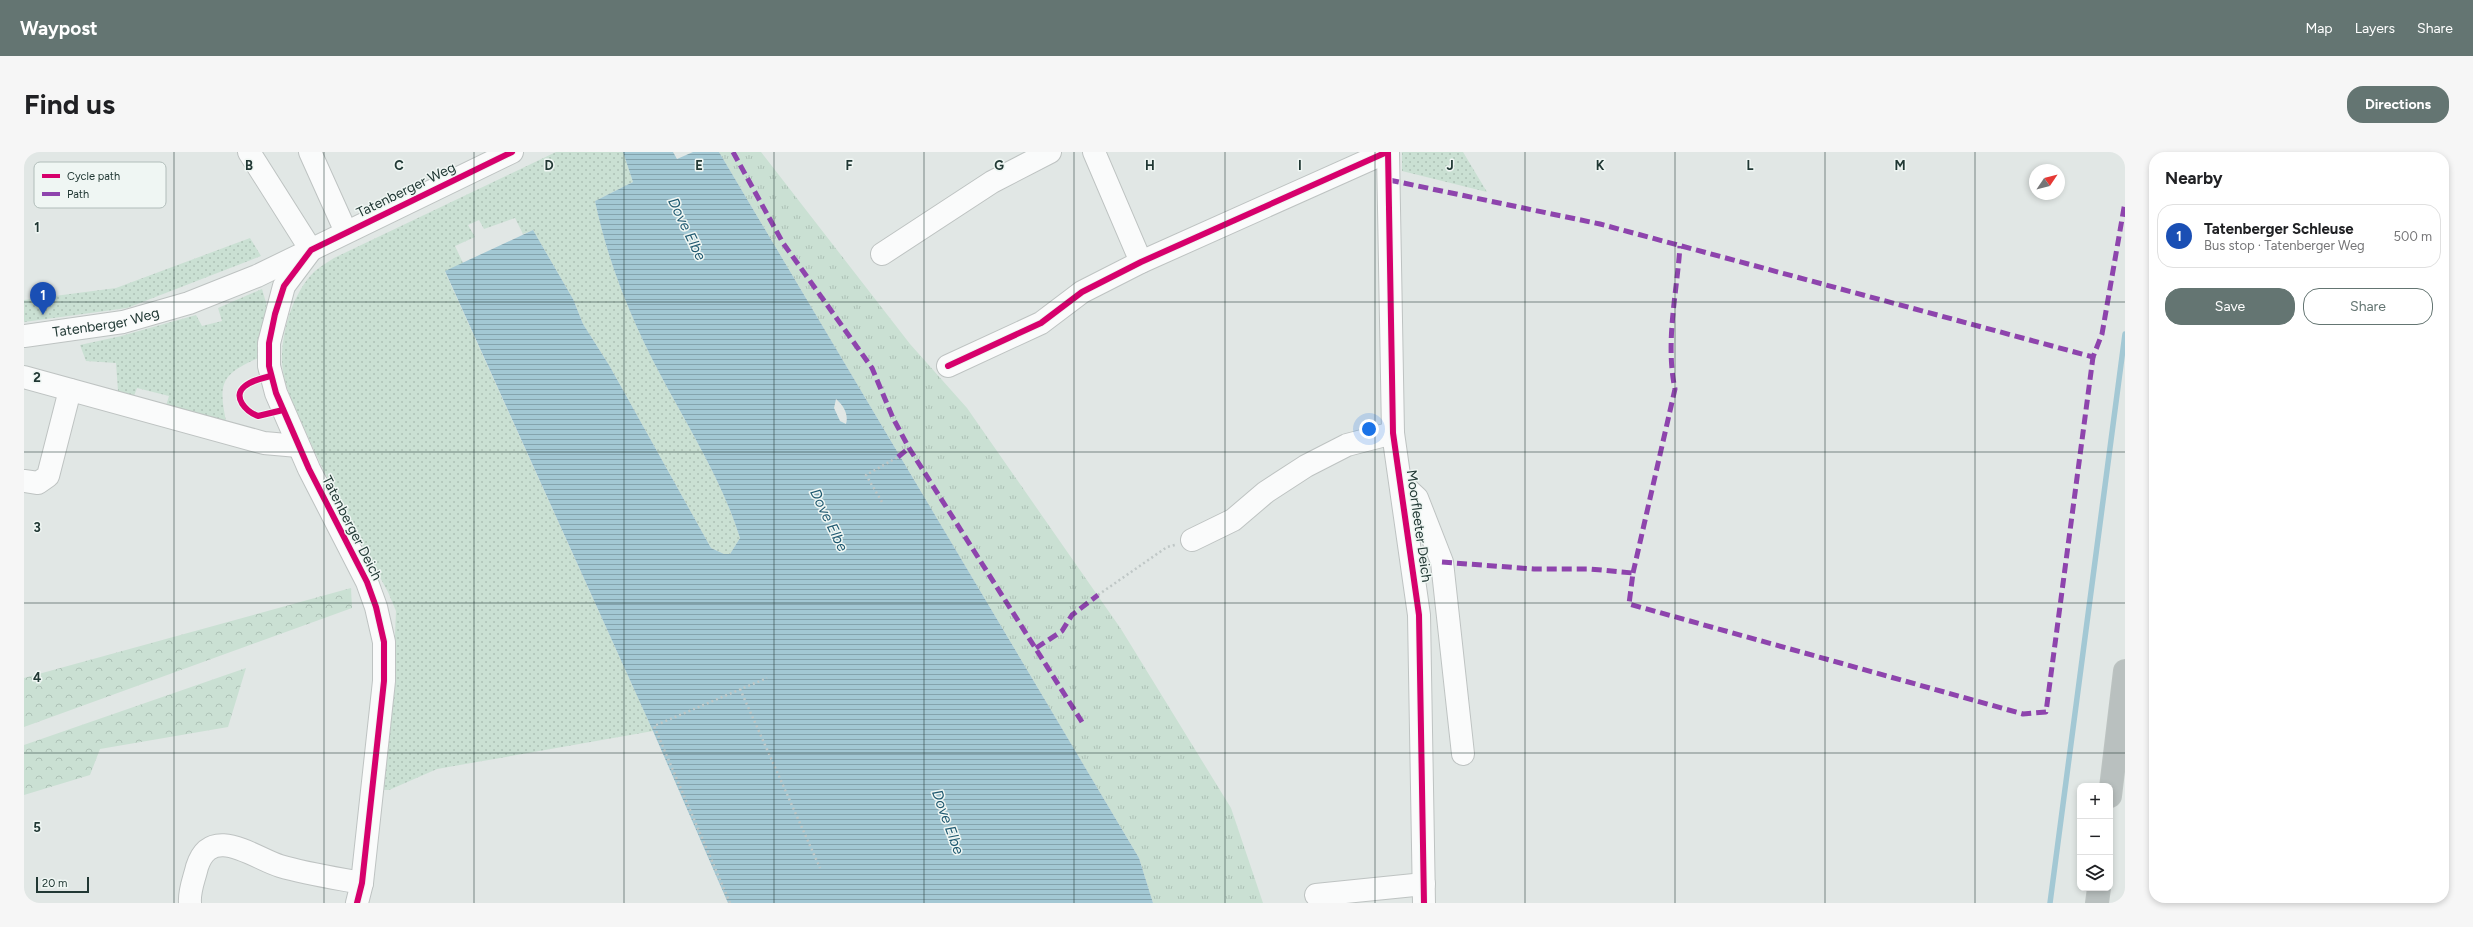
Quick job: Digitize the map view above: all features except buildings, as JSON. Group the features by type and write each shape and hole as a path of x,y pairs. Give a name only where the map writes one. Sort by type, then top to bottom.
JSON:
{"highway":[{"path":"2112,783 2125,671"},
{"path":"2098,903 2099,891"}],"street":[{"path":"249,152 310,250"},
{"path":"310,152 346,232"},
{"path":"882,254 992,182 1050,152"},
{"path":"1094,152 1141,262"},
{"path":"948,366 1041,323 1082,292 1141,262 1387,152"},
{"name":"Moorfleeter Deich","path":"1387,152 1394,433 1419,615 1424,894"},
{"name":"Tatenberger Weg","path":"24,336 83,329 154,313 257,276 507,153"},
{"name":"Tatenberger Deich","path":"310,250 284,286 269,343 269,366 276,393 298,446 367,582 376,607 384,642 384,688 359,893"},
{"path":"24,377 264,443 281,446 298,446"},
{"path":"24,481 38,483 48,476 70,390"},
{"path":"1192,540 1233,520 1266,492 1306,466 1347,444 1394,433"},
{"name":"Moorfleeter Deich","path":"1402,484 1417,498 1442,562 1463,754"},
{"path":"190,903 190,893 200,858 207,850 218,846 237,846 278,866 306,873 359,893"},
{"path":"1316,895 1424,894"}],"path":[{"path":"882,502 866,475 898,457"},
{"path":"1098,595 1167,547"},
{"path":"730,903 654,726 767,678"},
{"path":"740,689 820,868"}],"green space":[{"path":"556,152 623,152 633,182 595,201 600,224 614,268 639,332 724,495 740,538 730,554 724,554 711,548 609,365 583,324 573,299 533,230 523,234 515,218 484,229 479,220 468,225 475,237 455,246 463,263 445,272 653,731 437,769 389,790 381,790 394,660 396,611 388,592 324,471 290,395 284,377 282,359 284,336 290,312 300,290 307,281 316,270 334,258"},
{"path":"719,152 761,152 910,344 967,408 1121,629 1231,808 1263,903 1153,903 1139,858"},
{"path":"1402,152 1463,152 1487,192 1402,171"},
{"path":"250,238 261,256 127,308 24,322 24,300 116,288"},
{"path":"262,289 267,306 258,358 237,369 226,381 223,388 223,397 226,421 166,406 169,396 137,388 134,396 118,391 116,363 86,361 80,345 121,336 196,315 202,326 222,321 218,308"},
{"path":"351,588 352,608 24,727 24,678"},
{"path":"246,668 228,727 100,749 90,775 24,795 24,745"}],"water":[{"name":"Dove Elbe","path":"623,152 673,152 677,159 693,152 719,152 1139,858 1153,903 728,903 653,731 445,271 533,230 573,299 583,324 609,365 711,548 724,554 730,554 740,538 733,516 714,475 639,332 614,268 600,224 595,201 633,182","holes":["836,399 839,401 846,413 846,424 840,421 834,408"]}],"waterway":[{"path":"2050,903 2125,334"}],"marked path":[{"path":"733,152 783,243 872,368 893,418 909,448 1082,722"},
{"path":"1389,180 1600,224 2093,357 2102,334 2125,202"},
{"path":"1633,573 1675,389 1672,371 1671,335 1680,246"},
{"path":"1442,562 1534,569 1590,569 1633,573 1629,604 2023,714 2046,712 2093,357"},
{"path":"898,457 909,448"},
{"path":"1036,648 1062,631 1072,615 1098,595"}],"cycle path":[{"path":"357,903 362,883 384,681 384,642 376,607 367,582 309,469 276,393 269,366 269,343 275,314 284,286 311,250 512,152"},
{"path":"948,366 1041,323 1082,292 1141,262 1387,152"},
{"path":"1388,152 1393,433 1419,615 1424,903"},
{"path":"271,376 261,378 245,386 241,390 240,399 245,408 258,416 283,410"}],"place":[{"name":"Tatenberger Schleuse","path":"43,315"}]}
